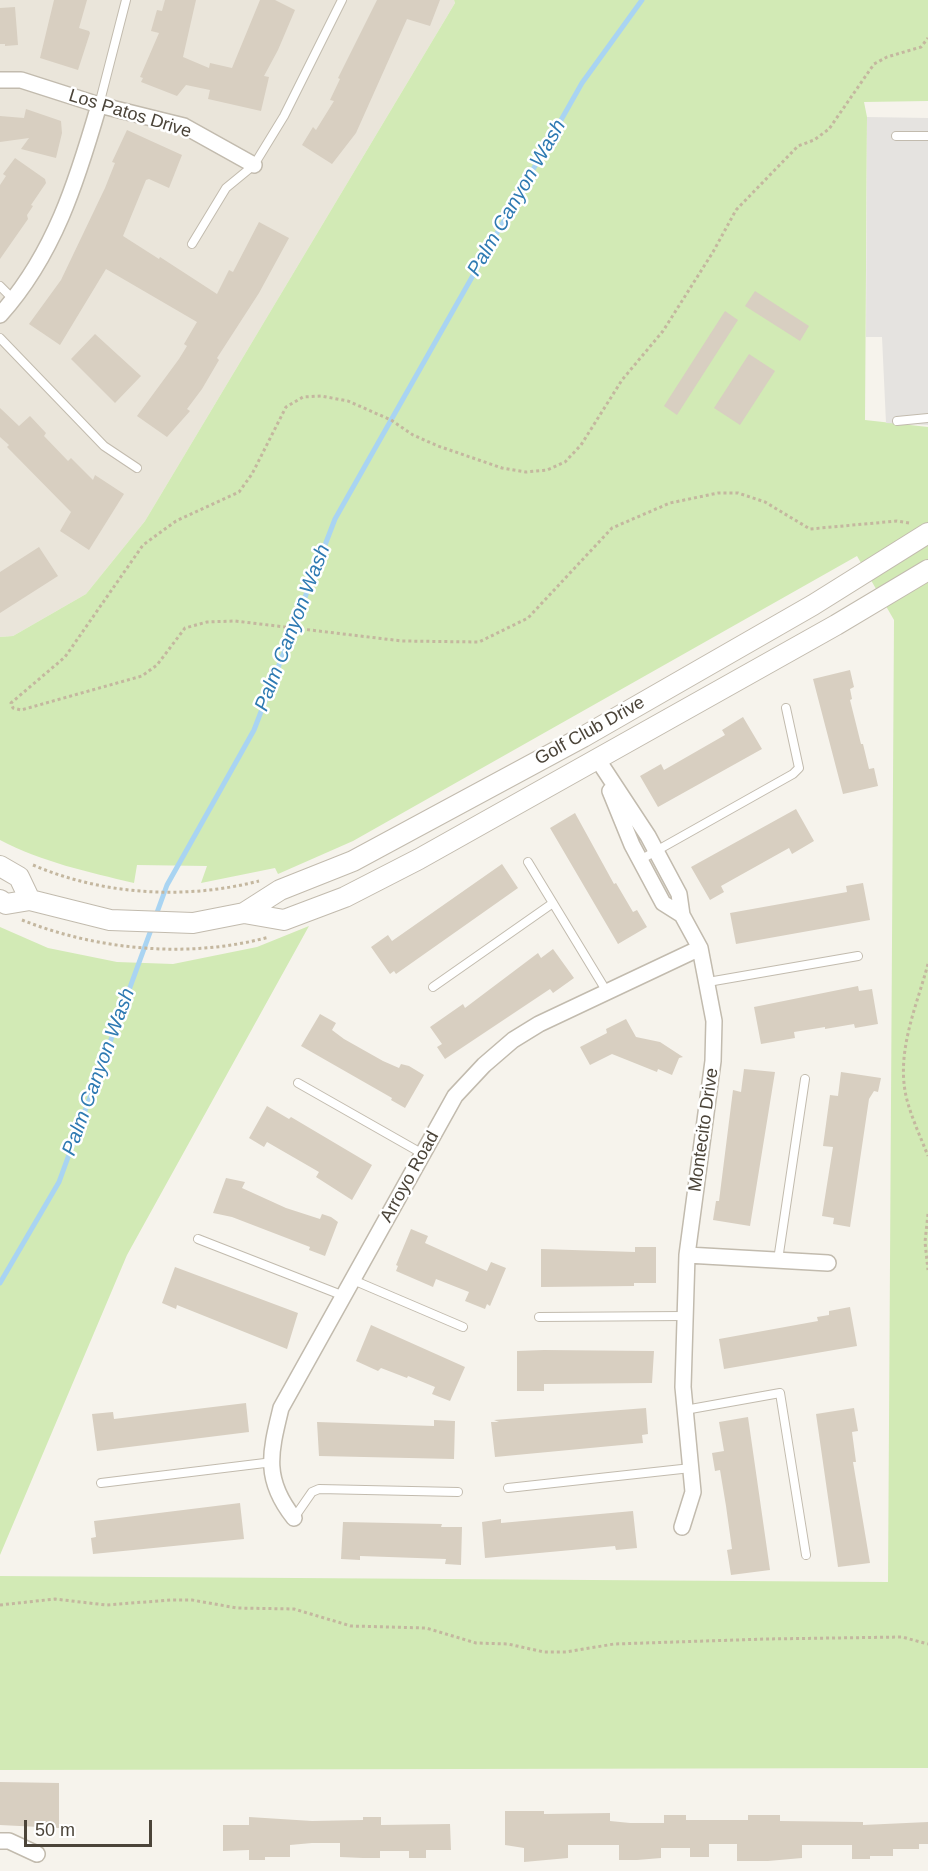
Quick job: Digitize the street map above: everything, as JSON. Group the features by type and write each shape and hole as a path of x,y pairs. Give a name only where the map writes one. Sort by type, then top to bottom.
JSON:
{"street":[{"name":"Los Patos Drive","path":"0,80 21,80 99,105 184,126 254,165"},
{"path":"0,315 14,300 50,244 77,181 99,105"},
{"name":"Golf Club Drive","path":"244,914 280,890 353,861 583,737 813,605 916,528"},
{"name":"Golf Club Drive","path":"0,900 6,904 30,900 110,920 193,923 244,914 284,920 345,897 598,760 928,570"},
{"path":"583,737 598,760 640,860 663,903 682,915"},
{"name":"Montecito Drive","path":"598,760 657,850 679,894 682,915 700,948 714,1021 713,1061 687,1255 684,1316 685,1410 693,1492 682,1527"},
{"path":"0,866 19,877 30,900"},
{"name":"Arroyo Road","path":"294,1518 281,1502 273,1482 273,1442 281,1408 456,1096 484,1065 522,1035 700,948"},
{"path":"687,1255 828,1263"},
{"path":"0,1841 9,1841 38,1854"}],"lane":[{"path":"99,105 126,0"},
{"path":"192,244 226,188 254,165 284,116 342,0"},
{"path":"896,136 928,136"},
{"path":"0,286 14,300"},
{"path":"0,338 104,446 137,468"},
{"path":"897,421 928,418"},
{"path":"640,860 793,774 799,768 786,708"},
{"path":"528,862 607,992"},
{"path":"433,987 553,903"},
{"path":"708,982 858,956"},
{"path":"778,1260 805,1079"},
{"path":"298,1083 423,1154"},
{"path":"198,1239 344,1296"},
{"path":"352,1280 463,1327"},
{"path":"540,1317 684,1316"},
{"path":"685,1410 780,1393 806,1555"},
{"path":"101,1483 273,1462"},
{"path":"508,1488 691,1468"},
{"path":"294,1518 312,1492 319,1489 458,1492"}],"path":[{"path":"916,528 897,521 810,529 765,502 738,493 718,493 670,503 612,528 528,618 479,642 402,641 235,621 207,622 184,628 157,665 142,676 21,710 13,708 11,703 65,657 143,545 176,522 239,492 252,474 286,407 303,397 321,396 348,401 391,420 430,442 502,468 526,472 547,470 565,462 581,445 622,380 663,331 713,252 735,210 798,147 814,140 829,129 874,64 886,57 921,47 928,38"},
{"path":"31,865 93,884 132,890 193,892 230,888 265,879"},
{"path":"14,916 59,932 127,946 177,948"},
{"path":"928,964 905,1046 903,1071 907,1099 928,1156"},
{"path":"928,1214 925,1242 928,1270"},
{"path":"0,1605 55,1599 106,1605 192,1600 237,1608 294,1609 351,1626 426,1628 476,1643 508,1644 544,1652 566,1652 614,1644 766,1639 902,1637 928,1644"}],"shaded area":[{"path":"0,0 454,0 455,3 145,521 86,594 13,636 0,637"},
{"path":"867,117 928,118 928,425 886,423 882,337 866,337"}],"green space":[{"path":"454,0 928,0 928,101 864,102 867,117 865,420 928,427 928,1768 0,1770 0,1576 888,1582 894,620 857,556 353,841 278,874 275,868 201,883 207,866 137,865 134,883 49,860 0,840 0,637 13,636 86,594 145,521 455,3"},
{"path":"309,926 127,1255 0,1555 0,927 48,948 117,962 173,964 257,947"}],"building":[{"path":"54,0 87,0 79,28 90,33 78,70 40,58"},
{"path":"165,0 196,0 183,57 209,68 210,63 232,68 260,0 275,0 295,10 264,76 269,77 261,111 208,99 210,90 186,85 177,96 141,82 143,78 140,77 159,33 151,31 157,10 162,11"},
{"path":"377,0 440,0 430,26 407,19 356,133 332,164 302,145 313,127 316,130 334,101 330,100 340,79 338,78"},
{"path":"15,7 18,45 5,46 5,44 0,44 0,8"},
{"path":"26,109 61,121 62,133 56,158 21,149 29,138 0,142 0,116 24,118"},
{"path":"127,130 182,155 169,188 149,179 146,180 123,236 217,294 229,270 233,272 259,222 289,238 259,293 217,358 219,360 202,389 187,409 190,411 167,437 137,416 179,359 187,346 184,344 197,322 106,269 60,345 29,324 61,280 105,188 115,163 112,162"},
{"path":"15,158 45,179 46,183 31,205 33,206 27,215 28,219 0,259 0,185 6,176 3,174"},
{"path":"755,291 809,326 800,341 745,306"},
{"path":"725,311 738,320 677,415 664,406"},
{"path":"95,334 141,376 115,403 71,359"},
{"path":"749,354 775,371 740,425 714,408"},
{"path":"0,408 19,426 30,416 46,433 44,436 68,461 71,458 93,480 95,475 124,494 89,550 60,531 71,512 0,437"},
{"path":"39,547 58,576 0,613 0,572"},
{"path":"850,670 854,687 850,689 852,699 850,700 869,769 874,768 878,786 843,794 813,679"},
{"path":"743,717 762,749 658,807 640,776 661,764 664,770 725,735 722,730"},
{"path":"796,809 814,841 792,854 789,848 721,886 724,892 710,900 691,867"},
{"path":"575,813 614,884 616,883 633,912 637,910 647,927 618,944 550,828"},
{"path":"502,864 518,888 396,974 394,971 390,974 371,947 388,935 392,941"},
{"path":"863,883 870,920 736,944 730,913 847,892 846,886"},
{"path":"553,949 574,978 553,993 550,989 445,1059 437,1047 442,1044 430,1027 463,1004 465,1008 538,953 541,958"},
{"path":"858,986 859,991 872,989 878,1024 855,1028 854,1024 794,1032 795,1038 761,1044 754,1007"},
{"path":"320,1014 336,1023 332,1030 344,1039 383,1061 399,1068 401,1064 409,1066 424,1075 405,1108 391,1100 392,1098 301,1046"},
{"path":"626,1019 636,1037 660,1042 683,1057 679,1058 672,1075 658,1069 657,1072 612,1054 590,1065 580,1047 607,1033 606,1029"},
{"path":"744,1069 775,1072 750,1226 713,1220 716,1201 719,1201 733,1090 741,1092"},
{"path":"841,1072 881,1078 878,1092 874,1091 869,1099 850,1227 833,1224 834,1218 822,1216 833,1147 823,1146 830,1095 838,1096"},
{"path":"267,1106 289,1119 291,1117 372,1165 352,1200 316,1177 319,1172 267,1142 264,1147 249,1138"},
{"path":"226,1178 245,1182 242,1188 286,1208 320,1219 322,1214 338,1222 325,1256 309,1250 310,1247 232,1217 213,1213"},
{"path":"411,1229 428,1236 425,1243 487,1271 491,1262 506,1268 490,1306 487,1304 485,1309 465,1301 469,1292 436,1279 433,1287 396,1271 398,1266 396,1265"},
{"path":"635,1247 656,1247 656,1283 634,1283 634,1286 541,1287 541,1249 635,1252"},
{"path":"175,1267 298,1313 287,1349 177,1305 176,1309 162,1303"},
{"path":"850,1307 857,1346 724,1369 719,1339 818,1321 817,1317 829,1315 829,1311"},
{"path":"371,1325 465,1367 450,1401 432,1394 435,1387 381,1368 378,1371 356,1361"},
{"path":"517,1351 654,1351 652,1383 544,1384 544,1391 517,1391"},
{"path":"246,1403 249,1432 97,1451 92,1414 113,1412 114,1419"},
{"path":"646,1408 648,1434 642,1435 643,1443 495,1457 491,1422 499,1422 494,1420"},
{"path":"854,1408 858,1431 852,1432 856,1462 853,1462 870,1563 838,1567 816,1414"},
{"path":"748,1417 770,1570 731,1575 727,1550 732,1549 726,1506 720,1470 715,1471 712,1453 724,1451 719,1422"},
{"path":"434,1420 455,1421 454,1459 319,1456 317,1422 434,1426"},
{"path":"240,1503 244,1539 93,1554 91,1538 96,1537 94,1521"},
{"path":"633,1511 637,1548 616,1550 615,1546 485,1558 482,1522 501,1519 501,1523"},
{"path":"343,1522 442,1524 441,1527 462,1527 461,1565 445,1564 446,1559 360,1556 360,1560 341,1559"},
{"path":"0,1782 59,1783 59,1828 0,1825"},
{"path":"505,1811 544,1811 544,1814 610,1813 610,1821 630,1823 664,1823 664,1815 686,1815 686,1820 748,1820 748,1815 780,1815 780,1821 863,1822 863,1825 928,1822 928,1844 919,1844 919,1849 893,1849 893,1856 870,1856 870,1859 852,1859 852,1845 802,1845 802,1858 768,1861 737,1861 737,1844 709,1844 709,1857 690,1857 690,1848 661,1848 661,1858 637,1860 619,1860 619,1845 568,1845 568,1858 524,1862 524,1848 505,1845"},
{"path":"249,1817 312,1821 363,1820 363,1817 381,1817 381,1825 450,1824 451,1850 426,1850 426,1858 409,1858 409,1851 380,1851 380,1858 340,1857 340,1843 312,1843 290,1845 290,1857 265,1857 265,1860 249,1860 249,1850 223,1851 223,1825 249,1825"}],"waterway":[{"name":"Palm Canyon Wash","path":"155,918 167,885 254,730 335,519 582,83 642,0"},
{"name":"Palm Canyon Wash","path":"0,1283 59,1182 152,927"}]}
